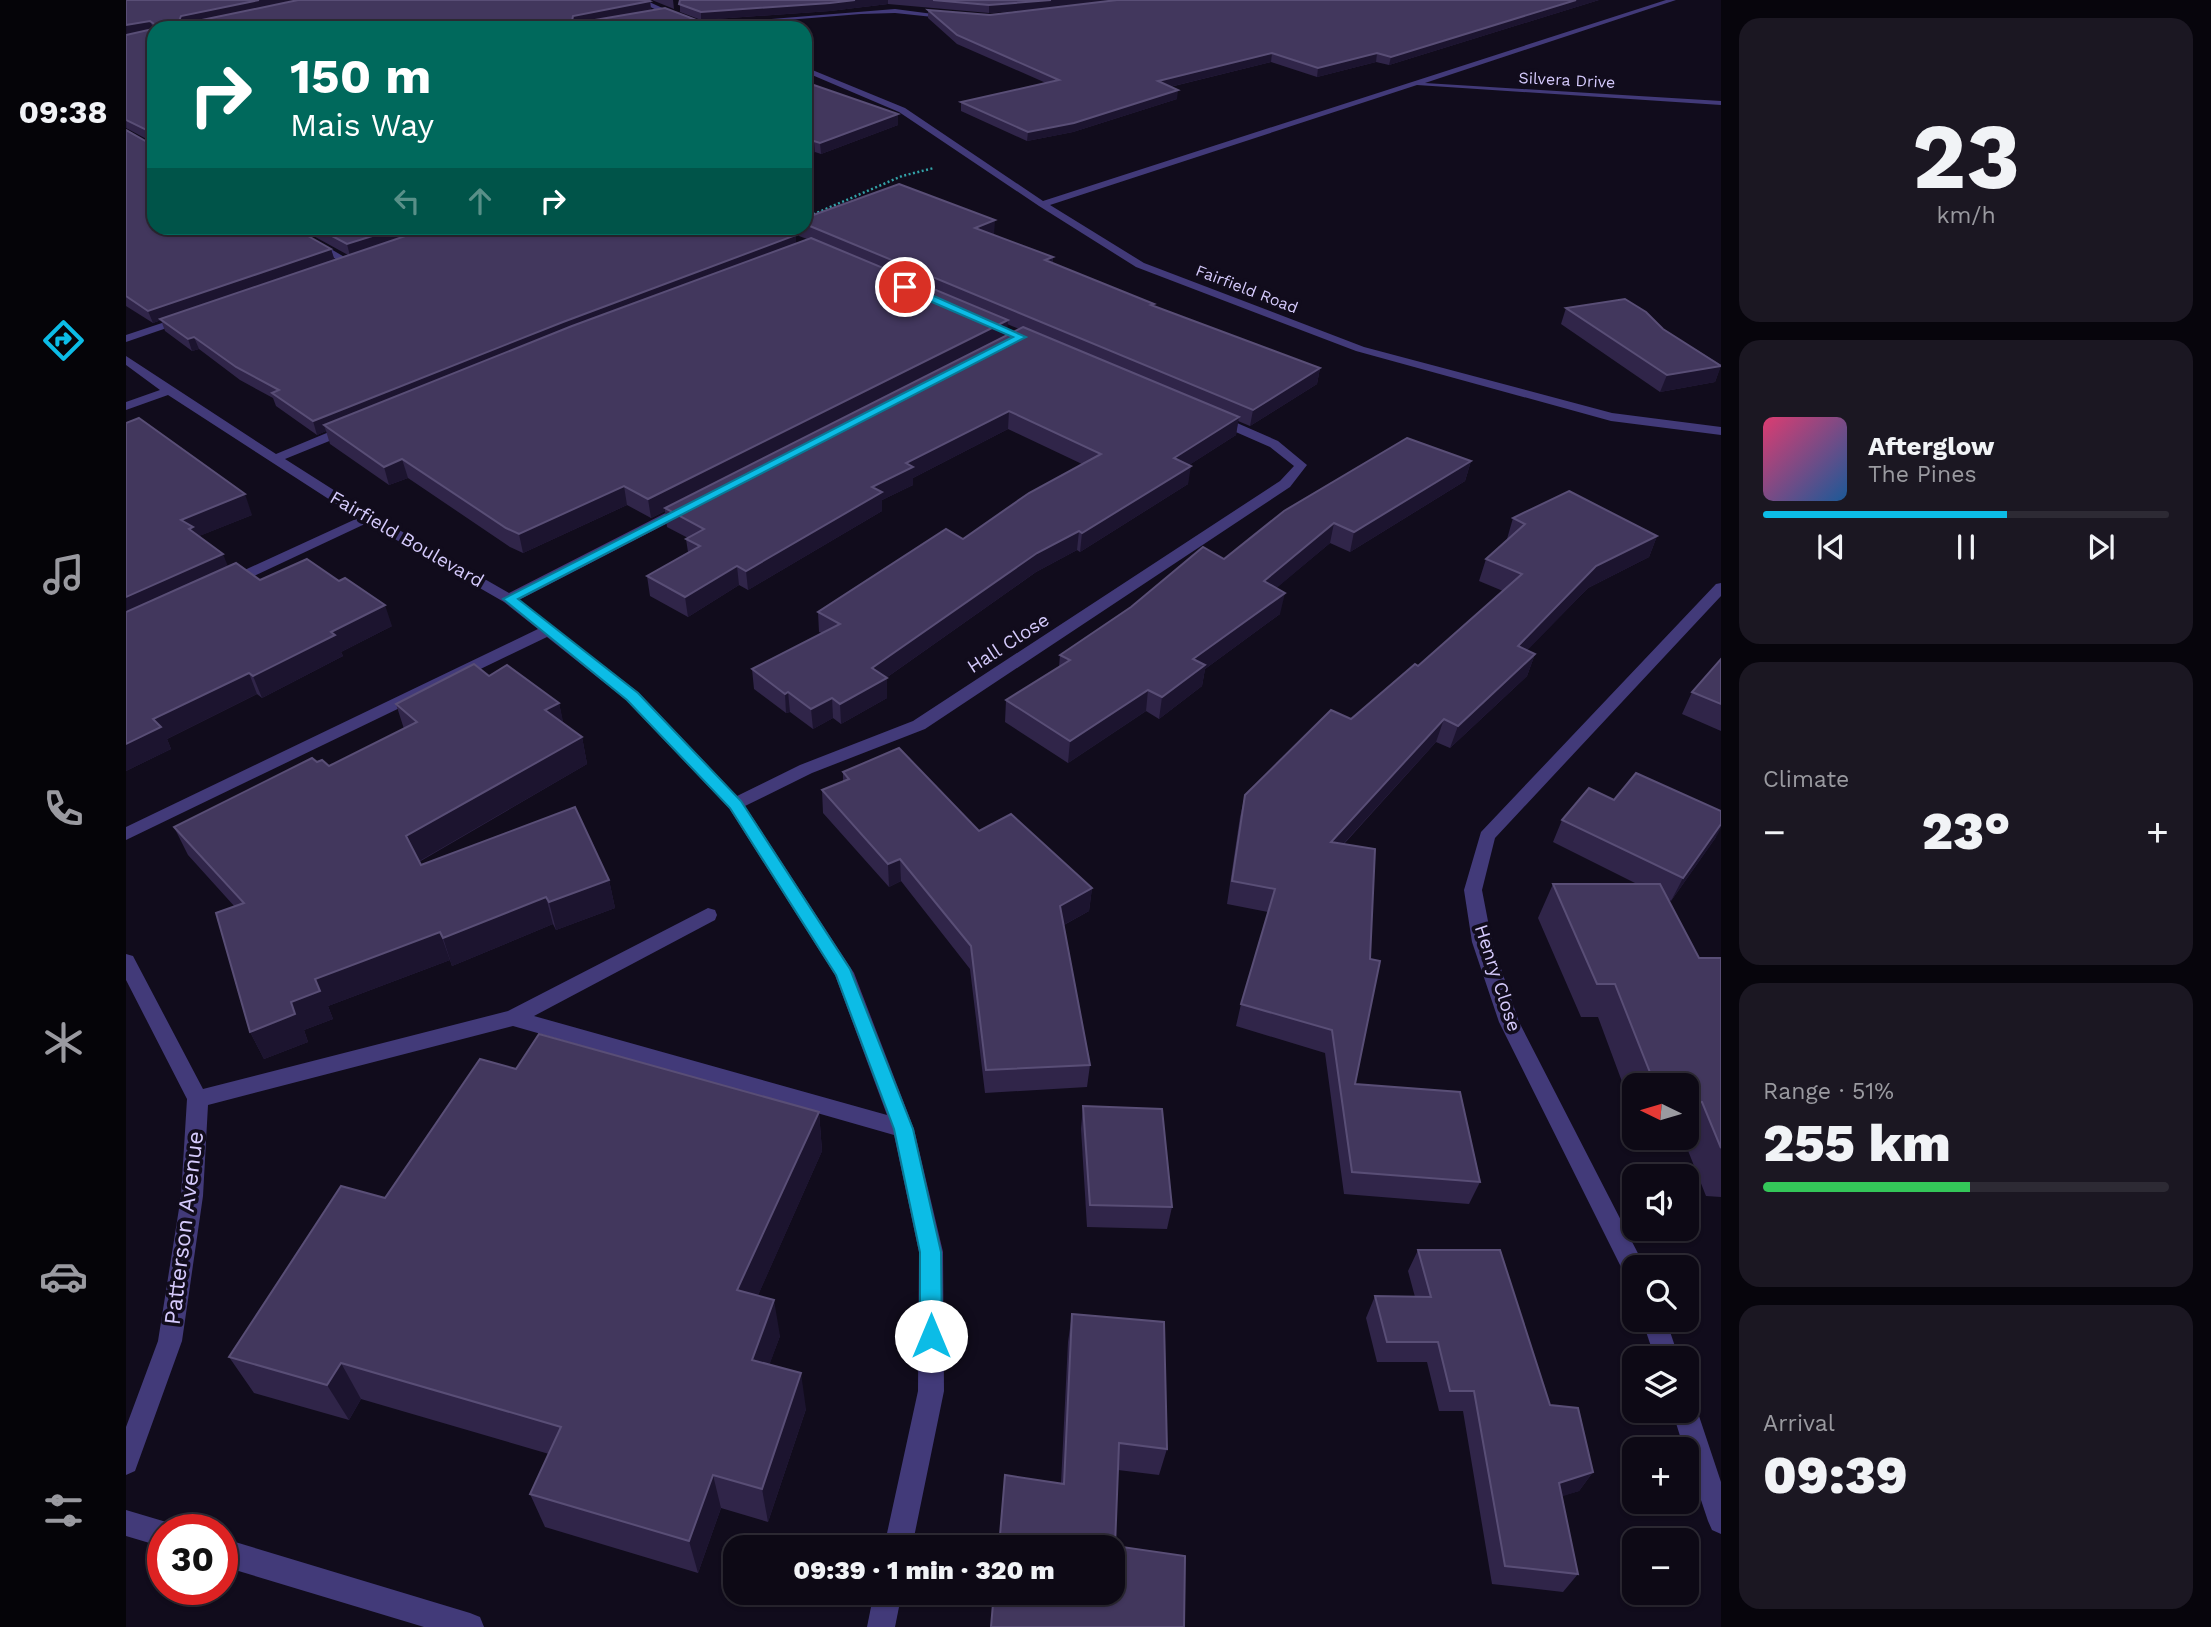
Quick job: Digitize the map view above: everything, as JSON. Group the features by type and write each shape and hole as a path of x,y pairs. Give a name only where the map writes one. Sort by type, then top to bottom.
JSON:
{"street":[{"path":"639,0 688,21"},
{"path":"1042,204 1673,0"},
{"path":"771,21 895,10 965,17"},
{"path":"652,14 664,12"},
{"name":"Fairfield Road","path":"812,72 902,110 1042,204 1140,265 1360,349 1612,417 1721,431"},
{"name":"Silvera Drive","path":"1410,85 1721,103"},
{"path":"301,235 348,262"},
{"path":"335,266 360,258"},
{"path":"126,339 191,316"},
{"name":"Fairfield Boulevard","path":"126,359 169,391 368,518 509,599 632,696 736,804 844,974 904,1129 931,1252 931,1391 901,1535"},
{"path":"126,405 169,391"},
{"name":"Hall Close","path":"736,804 806,769 919,725 1285,484 1301,465 1274,444 1211,417"},
{"path":"274,459 364,422"},
{"path":"509,599 704,499"},
{"path":"222,586 368,518"},
{"name":"Henry Close","path":"1627,1255 1509,1022 1482,942 1474,890 1487,836 1721,587"},
{"path":"126,834 549,630"},
{"path":"126,961 198,1099 513,1018 708,915"},
{"path":"513,1018 904,1129"},
{"name":"Patterson Avenue","path":"126,1462 170,1341 192,1196 198,1099"},
{"path":"1688,1423 1721,1521"},
{"path":"126,1523 147,1529"},
{"path":"238,1557 470,1627"},
{"path":"881,1627 885,1605"}],"path":[{"path":"812,215 902,176 975,159"}],"building":[{"path":"126,0 259,0 181,16 179,21 147,21 126,25"},
{"path":"298,0 650,1 573,16 572,21 197,21"},
{"path":"680,0 855,0 701,12 679,4"},
{"path":"933,0 1051,0 989,5"},
{"path":"1117,0 1576,0 1391,57 1377,53 1318,68 1272,53 1158,81 1178,90 1074,123 1028,132 961,102 1059,80 957,35 928,10 990,15"},
{"path":"665,8 694,19 688,20 690,21 589,21"},
{"path":"147,30 147,130 126,120 126,35"},
{"path":"812,84 898,114 820,143 812,142"},
{"path":"126,130 147,142 147,235 306,235 331,249 148,311 126,296"},
{"path":"899,184 995,220 975,228 1053,257 1045,260 1154,304 1151,305 1320,368 1253,410 812,227 812,215"},
{"path":"330,235 376,235 347,244"},
{"path":"408,235 796,235 563,322 313,421 272,393 279,390 236,367 194,337 188,339 160,319"},
{"path":"811,238 1008,320 648,499 624,486 519,534 402,459 384,467 324,425 572,326"},
{"path":"1625,299 1646,312 1663,329 1721,366 1667,375 1566,308"},
{"path":"1023,327 1239,417 1174,458 1191,466 1082,533 1079,531 1037,553 872,668 887,678 840,704 832,698 811,709 788,692 785,694 752,669 840,624 818,612 946,529 963,539 1029,493 1101,454 1009,411 906,463 913,467 872,487 882,492 746,571 737,566 685,597 647,576 700,546 686,539 704,529 665,508"},
{"path":"139,418 245,494 181,520 193,527 189,529 223,554 126,597 126,423"},
{"path":"1407,438 1471,461 1354,532 1334,523 1264,581 1285,593 1193,659 1205,665 1162,697 1148,690 1070,741 1006,700 1070,660 1060,655 1131,607 1203,547 1224,559 1284,511"},
{"path":"1569,491 1657,536 1596,566 1518,646 1535,654 1458,726 1444,719 1331,842 1375,849 1370,959 1380,961 1355,1084 1460,1092 1480,1182 1352,1172 1332,1030 1241,1004 1275,889 1232,881 1245,795 1331,710 1351,719 1415,664 1418,666 1522,574 1486,559 1525,524 1513,518"},
{"path":"307,559 339,581 345,578 385,605 331,632 335,635 253,676 249,673 153,719 161,727 126,744 126,612 236,563 260,580"},
{"path":"1721,659 1721,704 1692,692"},
{"path":"474,664 489,676 507,665 559,703 545,710 582,737 406,836 421,865 575,807 609,880 549,902 546,897 443,938 440,932 315,979 320,991 291,1002 295,1014 250,1032 216,913 244,903 174,827 312,758 317,762 322,760 329,766 417,722 396,704"},
{"path":"899,748 979,831 1011,814 1092,888 1060,906 1090,1065 986,1070 971,946 900,859 888,864 822,790 849,779 843,772"},
{"path":"1636,773 1721,811 1721,824 1683,878 1562,820 1589,788 1614,800"},
{"path":"1553,884 1660,884 1699,958 1721,958 1721,1148 1702,1102 1699,1102 1699,1073 1650,1073 1615,984 1597,984"},
{"path":"539,1034 819,1112 737,1290 774,1300 752,1360 801,1373 762,1489 713,1475 689,1541 530,1494 561,1427 341,1363 327,1385 229,1357 341,1186 385,1198 480,1059 516,1069"},
{"path":"1083,1106 1162,1109 1172,1207 1090,1205"},
{"path":"1418,1250 1500,1250 1550,1405 1578,1408 1593,1472 1559,1483 1578,1574 1505,1566 1474,1391 1450,1391 1438,1342 1387,1342 1375,1296 1431,1297"},
{"path":"1072,1314 1164,1322 1167,1449 1119,1443 1115,1535 1000,1535 1005,1475 1064,1484"},
{"path":"1125,1547 1185,1556 1184,1627 991,1627 993,1605 1125,1605"}],"route":[{"path":"905,287 1021,337 509,599 632,696 736,804 844,974 904,1129 931,1252 931,1336"}]}
